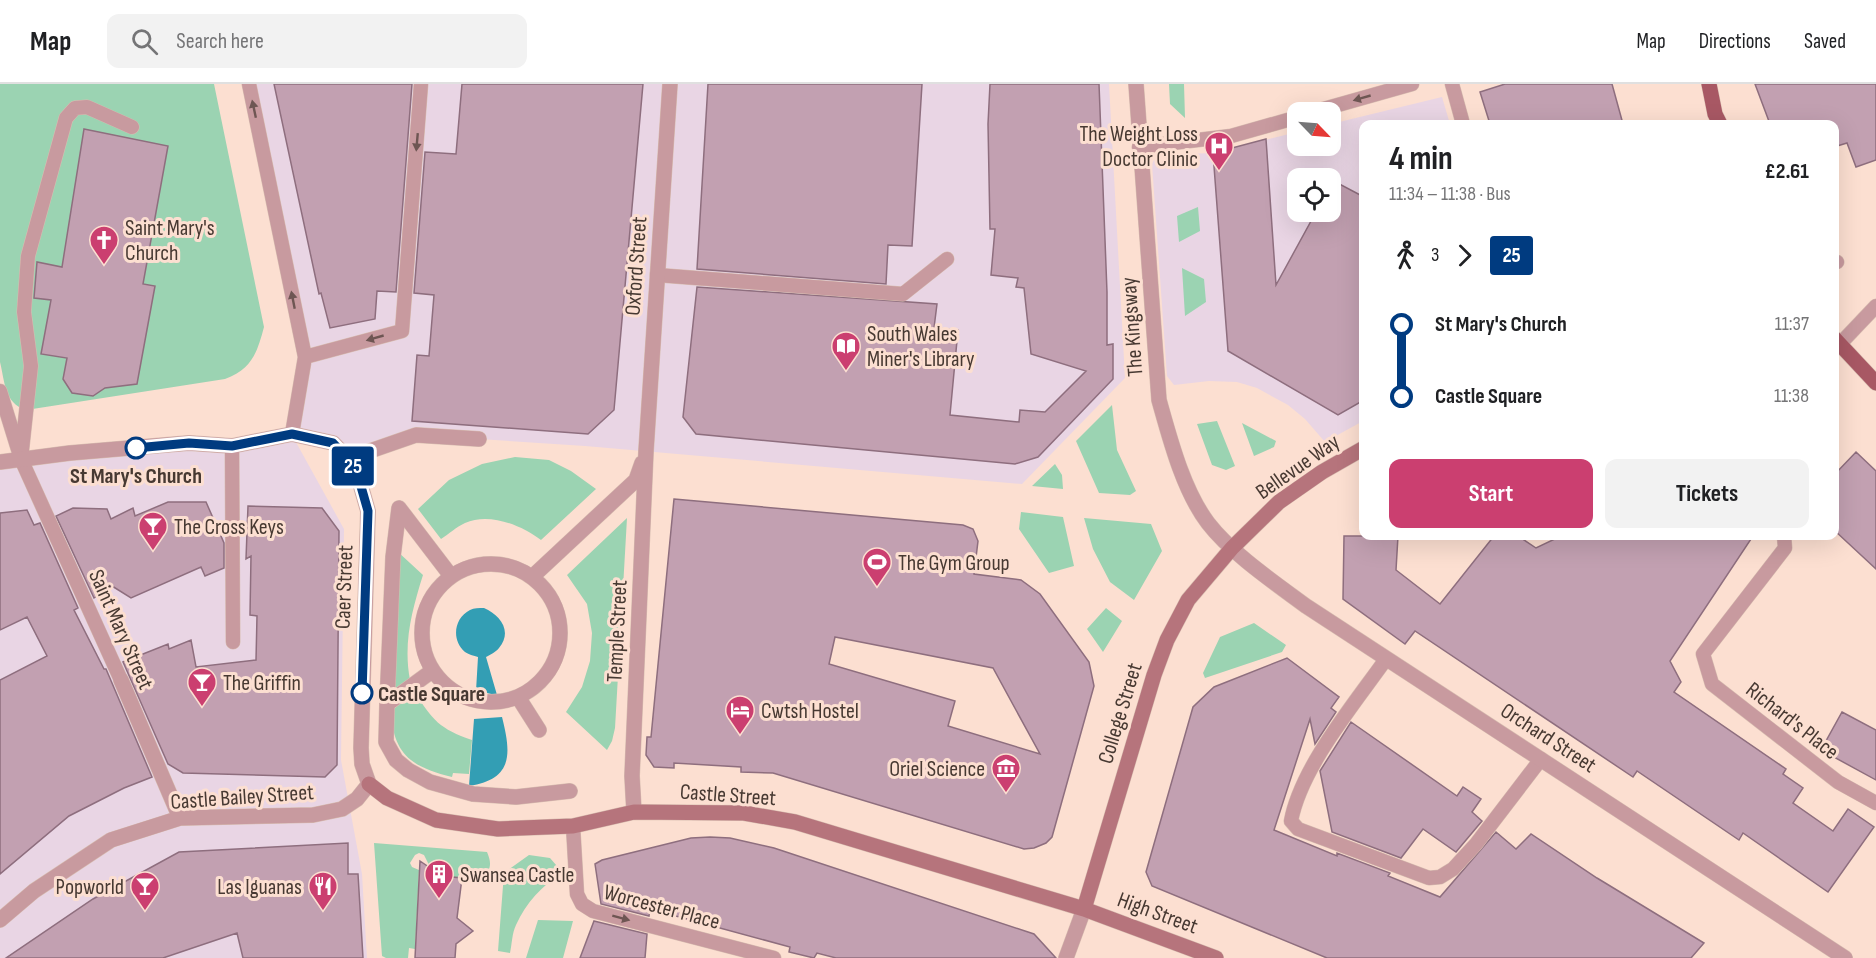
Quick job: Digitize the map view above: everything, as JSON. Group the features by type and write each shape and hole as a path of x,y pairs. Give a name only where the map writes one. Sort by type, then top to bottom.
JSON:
{"main road":[{"path":"1709,84 1718,120"},
{"path":"1839,343 1876,383"},
{"name":"Bellevue Way","path":"1232,548 1279,502 1322,472 1359,451"},
{"name":"College Street","path":"1084,909 1154,675 1167,640 1188,600 1232,548"},
{"name":"Castle Street","path":"369,784 387,798 436,820 498,829 573,826 634,812 744,813 795,822 1084,909"},
{"name":"High Street","path":"1084,909 1216,958"}],"street":[{"name":"Oxford Street","path":"646,452 670,84"},
{"name":"The Kingsway","path":"1136,84 1159,400 1173,449 1190,492 1208,523 1232,548"},
{"path":"0,462 189,443 232,446 292,434"},
{"name":"Caer Street","path":"292,434 333,443 349,460 361,483 368,511 361,748 362,764 369,784"},
{"path":"349,460 416,435 479,439"},
{"path":"532,577 636,480 646,452"},
{"name":"Temple Street","path":"634,812 632,776 646,452"},
{"path":"451,576 399,508 393,557 386,741 396,760 430,783 473,794 516,797 570,791"},
{"name":"Orchard Street","path":"1232,548 1306,606 1845,958"},
{"path":"493,564 515,568 532,577 550,597 559,619 560,643 553,665 538,684 518,697 499,702 480,702 461,696 445,686 432,671 424,651 421,630 426,610 436,591 451,576 471,567 493,564"},
{"path":"387,704 432,671"},
{"name":"Saint Mary Street","path":"121,680 180,818"},
{"path":"518,697 539,730"},
{"name":"Castle Bailey Street","path":"0,920 34,891 111,840 180,818 314,815 342,809 357,799 369,784"},
{"path":"1066,958 1084,909"}],"lane":[{"path":"249,84 305,357 292,434"},
{"path":"305,357 402,331 422,84"},
{"path":"1341,104 1412,84"},
{"path":"1452,84 1462,120"},
{"path":"21,459 32,366 24,312 28,256 66,118 75,108 87,107 132,127"},
{"path":"1139,147 1231,136 1287,120"},
{"path":"657,275 903,294 947,259"},
{"path":"1839,339 1876,306"},
{"name":"Saint Mary Street","path":"0,391 21,459 121,680"},
{"path":"232,446 233,642"},
{"name":"Richard's Place","path":"1784,540 1785,548 1703,654 1712,684 1838,782 1876,803"},
{"path":"1386,659 1321,751 1294,805 1291,821 1298,829 1429,878 1440,877 1453,869 1476,844 1541,759"},
{"name":"Worcester Place","path":"573,826 577,894 582,904 593,911 774,958"}],"shaded area":[{"path":"249,84 1109,84 1125,378 1022,484 585,446 417,435 349,460 333,443 292,435 344,529 341,760 362,874 367,958 0,958 0,462 292,434 305,357"},
{"path":"1442,97 1449,120 1359,120 1359,423 1325,442 1305,419 1288,405 1257,388 1237,382 1209,381 1174,385 1167,376 1152,164 1158,155 1213,153 1287,134 1287,156 1341,156 1341,122"}],"green space":[{"path":"0,84 214,84 264,327 256,352 242,370 225,379 26,410 13,402 7,391 0,362"},
{"path":"1169,84 1184,84 1185,118 1170,104"},
{"path":"1198,207 1200,231 1179,242 1177,216"},
{"path":"1182,268 1204,279 1206,302 1185,316"},
{"path":"1112,405 1117,450 1136,491 1130,495 1099,493 1076,441"},
{"path":"1217,421 1235,466 1226,470 1212,465 1197,424"},
{"path":"1242,423 1276,441 1274,447 1254,456"},
{"path":"515,457 549,460 571,471 596,489 541,540 514,525 484,519 465,523 441,539 418,509 449,480 482,464"},
{"path":"1055,464 1062,475 1063,489 1032,486"},
{"path":"1021,512 1063,517 1074,566 1049,573 1019,529"},
{"path":"627,518 615,728 607,750 566,712 582,687 590,661 592,633 587,604 567,575"},
{"path":"1084,518 1151,524 1162,551 1134,600 1110,582 1093,549"},
{"path":"397,551 423,575 412,614 408,640 410,680 391,694"},
{"path":"1106,608 1122,621 1103,652 1087,629"},
{"path":"1254,623 1286,645 1282,652 1205,678 1203,673 1220,637"},
{"path":"415,692 432,717 452,732 472,740 469,774 453,773 452,777 426,769 407,757 401,749 396,738 391,711"},
{"path":"374,843 487,852 490,863 488,871 482,876 473,878 434,875 424,855 419,853 415,855 410,863 412,867 419,870 415,949 409,948 408,958 382,956"},
{"path":"529,855 550,858 563,873 535,895 525,909 515,928 510,953 498,951 504,873"},
{"path":"538,920 573,921 563,958 526,958"}],"water":[{"path":"484,608 499,619 505,630 503,642 499,648 486,657 497,695 476,691 478,657 465,652 456,636 460,618 470,610"},
{"path":"502,717 507,753 502,771 484,783 469,786 474,719"}],"building":[{"path":"274,84 412,84 396,292 377,291 375,319 330,328 321,293 319,294"},
{"path":"462,84 643,84 614,410 588,434 412,421 417,355 429,356 434,295 414,293 425,152 456,154"},
{"path":"708,84 922,84 912,246 888,245 886,284 697,269"},
{"path":"990,84 1099,84 1107,345 1113,344 1113,379 1038,457 1015,464 696,434 683,417 697,287 937,304 934,328 958,330 950,415 1019,422 1020,410 1045,412 1086,371 1031,354 1024,288 1016,287 1018,278 991,275 995,229 990,229 988,124"},
{"path":"1505,84 1612,84 1622,120 1489,120 1480,92"},
{"path":"1755,84 1876,84 1876,160 1856,167 1847,143 1839,145 1839,120 1768,120"},
{"name":"Saint Mary's Church","path":"84,129 168,146 143,284 155,286 137,384 105,388 93,396 72,393 63,379 67,358 41,354 51,300 34,298 37,262 62,267"},
{"path":"1266,139 1276,285 1311,222 1341,222 1341,185 1359,194 1359,403 1338,415 1228,351 1213,153"},
{"path":"1856,452 1876,471 1876,569 1839,535 1839,470"},
{"path":"674,499 963,525 973,529 978,541 974,574 1021,580 1040,594 1089,662 1094,686 1052,837 1046,843 1034,848 1024,849 773,773 741,772 741,767 674,763 674,768 654,767 646,755 647,737 651,737","holes":["835,637 993,668 1040,754 948,726 955,701 829,664"]},
{"name":"The Cross Keys","path":"168,502 206,502 224,543 224,568 205,576 201,567 131,598 112,586 94,598 56,516 73,508 107,509 111,519 133,508 135,516"},
{"path":"248,506 322,508 339,531 337,765 325,777 183,773 168,764 123,662 168,644 169,649 191,640 196,667 256,660 257,616 250,615 251,556 246,559"},
{"path":"27,510 34,525 40,523 78,608 74,610 106,669 152,777 124,788 69,816 0,874 0,680 47,656 27,617 0,630 0,513"},
{"path":"1344,536 1359,536 1359,540 1398,540 1396,570 1440,604 1491,540 1524,540 1536,548 1553,540 1750,540 1670,661 1681,682 1674,692 1786,769 1783,774 1803,788 1793,803 1833,831 1848,809 1874,827 1828,892 1743,833 1739,840 1637,771 1633,777 1415,631 1405,644 1343,599"},
{"path":"1287,658 1339,697 1331,708 1336,712 1315,744 1310,719 1274,830 1337,856 1337,853 1390,873 1388,876 1440,897 1496,832 1516,849 1531,834 1597,878 1704,943 1691,958 1327,958 1152,886 1146,872 1193,707 1214,687"},
{"path":"1842,712 1876,730 1876,780 1821,750"},
{"path":"1351,722 1457,796 1463,787 1481,799 1472,812 1482,821 1456,852 1423,829 1401,858 1332,832 1320,771"},
{"path":"691,838 730,838 774,848 1034,934 1056,958 836,958 817,953 814,958 789,952 790,947 650,909 649,916 601,904 595,864 602,860"},
{"path":"348,843 348,874 358,874 363,958 243,958 237,933 163,958 6,958 93,899 179,852"},
{"name":"Swansea Castle","path":"420,861 442,876 462,878 457,918 473,931 456,944 455,958 415,958"},
{"path":"594,921 647,934 645,958 580,958"}],"bus line":[{"name":"25","path":"136,448 189,443 232,446 292,434 333,443 349,460 358,476 368,511 362,693"}],"place":[{"name":"The Weight Loss Doctor Clinic","path":"1219,172"},
{"name":"Saint Mary's Church","path":"104,266"},
{"name":"South Wales Miner's Library","path":"846,372"},
{"name":"St Mary's Church","path":"136,448"},
{"name":"The Cross Keys","path":"153,552"},
{"name":"The Gym Group","path":"877,588"},
{"name":"Castle Square","path":"362,693"},
{"name":"The Griffin","path":"202,708"},
{"name":"Cwtsh Hostel","path":"740,736"},
{"name":"Oriel Science","path":"1006,794"},
{"name":"Swansea Castle","path":"439,900"},
{"name":"Popworld","path":"145,912"},
{"name":"Las Iguanas","path":"323,912"}]}
